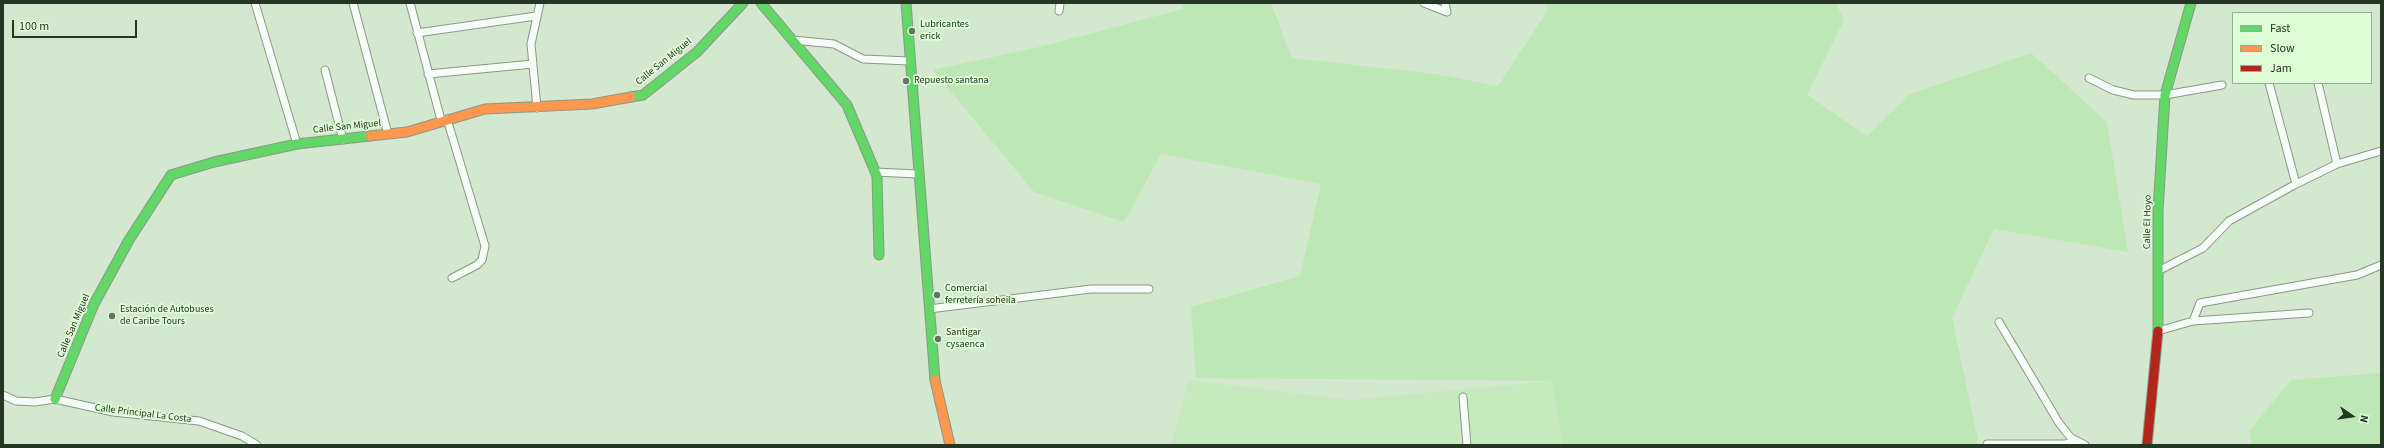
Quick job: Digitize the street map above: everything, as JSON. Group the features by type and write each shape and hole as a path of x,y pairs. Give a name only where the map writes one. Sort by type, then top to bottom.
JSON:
{"street":[{"path":"255,3 297,144"},
{"path":"353,3 388,134"},
{"path":"410,3 428,74 485,246 482,260 477,265 452,278"},
{"path":"537,108 531,44 540,3"},
{"name":"Calle San Miguel","path":"54,399 94,304 129,240 171,175 214,162 297,144 407,132 486,109 537,108 592,104 643,95 697,52 743,3"},
{"path":"761,3 847,105 875,172 879,255"},
{"path":"906,3 909,61 935,379 950,445"},
{"path":"1059,11 1060,3"},
{"path":"1424,3 1447,12 1446,3"},
{"name":"Calle El Hoyo","path":"2147,445 2158,331 2158,211 2165,95 2191,3"},
{"path":"417,33 536,16"},
{"path":"793,40 834,44 863,59 909,61"},
{"path":"428,74 533,64"},
{"path":"325,70 343,140"},
{"path":"2089,78 2113,90 2134,95 2165,95 2222,85"},
{"path":"2269,84 2296,184"},
{"path":"2318,84 2337,164"},
{"path":"2158,271 2203,248 2230,221 2296,184 2337,164 2381,151"},
{"path":"875,172 918,174"},
{"path":"2193,321 2200,303 2357,276 2381,265"},
{"path":"929,309 1092,289 1149,289"},
{"path":"2158,331 2193,321 2309,313"},
{"path":"1999,322 2059,423 2071,438 2085,445"},
{"name":"Calle Principal La Costa","path":"3,395 22,402 35,402 54,399 112,412 199,421 242,436 257,445"},
{"path":"1463,397 1467,445"},
{"path":"1987,444 2065,444 2077,442"}],"shaded area":[{"path":"1181,3 1271,3 1292,58 1436,74 1498,86 1548,10 1542,3 1836,3 1844,20 1807,95 1867,136 1910,94 2031,53 2107,122 2128,252 1994,229 1952,318 1979,445 1562,445 1552,381 1196,378 1191,307 1300,276 1321,184 1161,154 1124,222 1034,192 933,70 1044,46 1183,9"},
{"path":"2381,373 2381,445 2252,445 2249,431 2291,380"},
{"path":"1189,380 1351,400 1552,381 1562,445 1171,445"}],"traffic: fast":[{"path":"631,97 643,95 697,52 743,3"},
{"path":"761,3 847,105 877,176 879,255"},
{"path":"906,3 935,380"},
{"path":"2158,331 2158,211 2165,95 2191,3"},
{"path":"55,399 94,304 129,240 171,175 214,162 297,144 370,136"}],"traffic: slow":[{"path":"370,136 407,132 485,109 592,104 631,97"},
{"path":"935,380 950,445"}],"traffic: jam":[{"path":"2147,445 2158,331"}],"place":[{"name":"Lubricantes erick","path":"912,31"},
{"name":"Repuesto santana","path":"906,81"},
{"name":"Comercial ferretería soheila","path":"937,295"},
{"name":"Estación de Autobuses de Caribe Tours","path":"112,316"},
{"name":"Santigar cysaenca","path":"938,339"}]}
